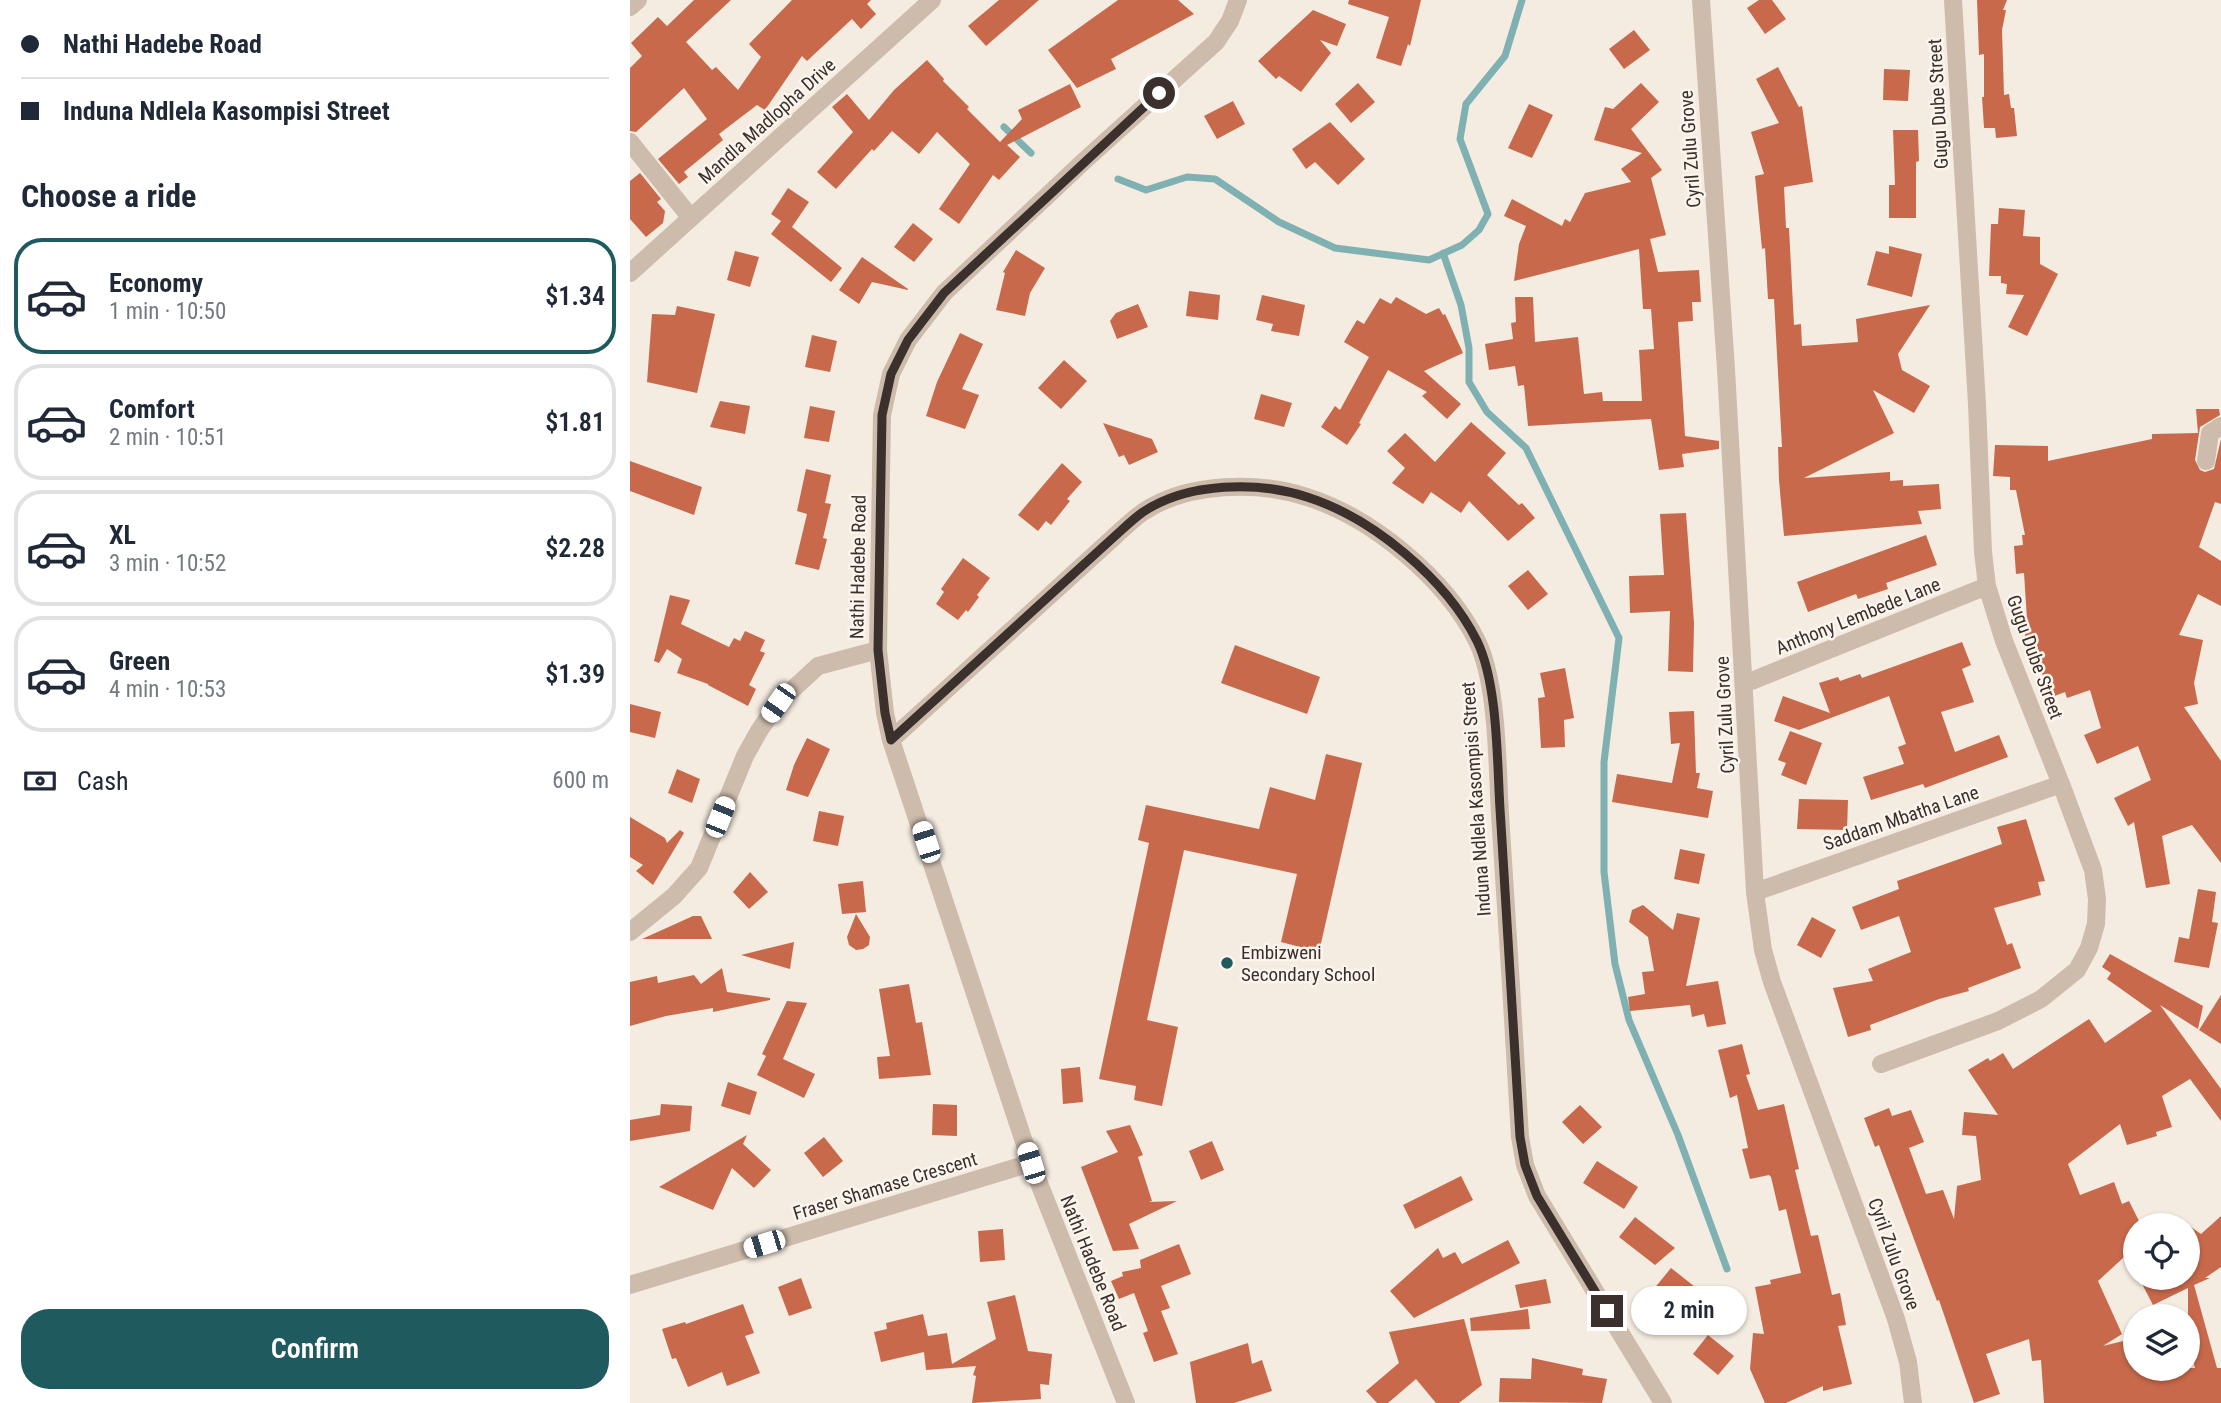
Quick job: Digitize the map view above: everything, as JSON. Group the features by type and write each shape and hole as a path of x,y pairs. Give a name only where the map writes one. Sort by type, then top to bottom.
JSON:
{"street":[{"path":"630,7 638,0"},
{"name":"Mandla Madlopha Drive","path":"630,273 932,0"},
{"name":"Nathi Hadebe Road","path":"1126,1403 1031,1163 891,740 878,650 882,415 891,374 908,340 944,293 1216,41 1230,21 1238,0"},
{"name":"Cyril Zulu Grove","path":"1701,0 1727,382 1755,892 1763,950 1772,982 1896,1319 1908,1363 1913,1403"},
{"name":"Gugu Dube Street","path":"1881,1064 1997,1021 2041,999 2077,971 2089,948 2096,924 2097,899 2093,870 2062,784 2004,641 1987,586 1953,0"},
{"path":"630,142 691,218"},
{"path":"2206,461 2210,433 2221,426"},
{"name":"Induna Ndlela Kasompisi Street","path":"891,740 1115,536 1145,511 1171,499 1210,488 1253,486 1289,491 1329,504 1388,540 1425,572 1455,605 1478,642 1488,672 1496,756 1520,1137 1525,1165 1537,1196 1663,1403"},
{"name":"Anthony Lembede Lane","path":"1744,684 1987,586"},
{"path":"630,932 674,896 699,868 746,756 778,703 818,666 878,650"},
{"name":"Saddam Mbatha Lane","path":"1755,892 2062,784"},
{"name":"Fraser Shamase Crescent","path":"630,1285 1031,1163"}],"building":[{"path":"694,0 731,0 686,42 712,70 716,67 738,90 761,57 749,44 792,0 871,0 867,4 876,14 861,29 852,19 807,61 802,56 765,110 757,105 719,134 723,140 684,172 688,177 679,184 658,159 707,119 684,88 636,132 630,131 630,68 642,56 631,43 658,17 667,26"},
{"path":"999,0 1039,0 986,46 968,26"},
{"path":"1118,0 1178,0 1194,14 1111,59 1116,69 1077,88 1048,50"},
{"path":"1349,0 1421,0 1410,46 1408,44 1401,66 1376,58 1389,17 1348,4"},
{"path":"1759,0 1772,0 1786,19 1765,34 1747,8"},
{"path":"1977,0 2007,0 2003,10 2006,10 2002,30 2004,95 2009,94 2011,108 2014,108 2017,136 1996,138 1995,128 1984,128 1984,54 1979,55"},
{"path":"1313,10 1346,24 1337,46 1320,40 1331,53 1301,92 1279,76 1276,79 1258,61"},
{"path":"1634,30 1650,50 1624,69 1609,49"},
{"path":"927,60 969,107 967,109 1000,142 1022,119 1018,110 1070,84 1081,107 1007,145 1020,157 999,180 993,175 959,224 939,209 970,164 937,132 919,154 892,131 836,189 817,172 853,132 832,107 847,94 869,120 894,90"},
{"path":"1778,67 1799,107 1802,106 1813,182 1784,187 1794,325 1801,324 1802,346 1858,342 1856,319 1930,305 1898,354 1902,370 1930,386 1914,413 1873,390 1894,433 1804,478 1890,472 1890,481 1903,480 1903,486 1939,484 1941,509 1918,511 1922,524 1784,536 1779,480 1778,447 1782,447 1774,299 1768,299 1765,248 1762,249 1755,176 1764,174 1751,132 1779,123 1756,79"},
{"path":"1884,69 1910,70 1908,101 1883,100"},
{"path":"1358,83 1375,102 1351,123 1335,104"},
{"path":"1641,83 1659,102 1631,129 1662,170 1651,178 1666,235 1650,239 1658,272 1699,270 1701,302 1692,302 1693,321 1678,322 1685,436 1719,441 1719,449 1682,454 1684,467 1659,470 1651,419 1528,426 1524,385 1518,386 1515,366 1489,370 1485,344 1513,339 1511,323 1516,322 1515,297 1533,297 1535,342 1578,337 1584,394 1602,392 1603,401 1642,401 1639,350 1654,349 1651,309 1643,309 1639,249 1514,281 1519,244 1526,226 1504,216 1512,199 1562,226 1565,219 1570,222 1585,193 1631,182 1621,169 1642,153 1594,140 1605,107 1613,109"},
{"path":"1233,101 1245,124 1217,139 1204,116"},
{"path":"1529,104 1553,115 1532,158 1508,148"},
{"path":"1330,122 1365,159 1338,185 1315,162 1306,169 1292,149"},
{"path":"1893,130 1918,130 1916,218 1889,218 1889,185 1895,185"},
{"path":"640,173 661,199 657,202 665,211 663,223 646,237 630,219 630,181"},
{"path":"788,188 809,202 792,227 842,268 831,282 771,234 781,221 771,214"},
{"path":"1999,208 2025,210 2023,236 2040,237 2040,264 2058,274 2027,336 2008,327 2024,295 2006,294 2007,284 2001,283 2001,276 1989,276 1991,224 1998,224"},
{"path":"913,223 933,239 914,262 894,247"},
{"path":"1889,246 1922,254 1912,297 1867,285 1876,251 1889,254"},
{"path":"1016,250 1045,268 1030,293 1025,316 996,310 1005,273 1003,272"},
{"path":"735,251 759,257 750,287 727,280"},
{"path":"862,257 908,290 872,282 859,304 839,290"},
{"path":"1189,291 1220,295 1218,320 1186,316"},
{"path":"1262,295 1305,305 1299,336 1271,331 1273,324 1256,320"},
{"path":"1396,297 1426,314 1439,308 1443,315 1445,314 1463,353 1424,371 1461,404 1447,419 1422,396 1427,392 1388,370 1359,423 1361,424 1347,445 1321,427 1335,406 1340,410 1369,357 1344,342 1357,320 1364,324 1380,298 1391,304"},
{"path":"1138,304 1148,327 1117,339 1110,321 1116,313"},
{"path":"677,306 715,314 697,393 647,382 652,314 675,315"},
{"path":"960,333 983,344 962,389 979,395 965,429 926,416 937,382"},
{"path":"812,335 837,341 830,372 805,367"},
{"path":"1064,360 1087,381 1061,409 1038,388"},
{"path":"1261,394 1292,403 1284,427 1254,419"},
{"path":"720,401 750,406 745,434 710,427"},
{"path":"810,406 835,411 829,442 804,438"},
{"path":"2196,409 2219,409 2220,415 2200,427 2195,460 2200,470 2205,472 2214,469 2221,439 2221,504 2215,502 2199,547 2221,561 2221,606 2198,594 2179,635 2203,640 2194,683 2198,704 2184,707 2221,761 2221,863 2192,825 2162,836 2170,884 2146,888 2134,822 2128,826 2114,798 2151,780 2138,746 2097,764 2084,735 2101,728 2090,690 2067,698 2065,692 2052,697 2032,650 2026,651 2024,573 2016,574 2014,546 2023,545 2022,535 2025,535 2016,490 2010,490 2010,477 1993,476 1995,445 2048,446 2048,461 2152,439 2152,434 2198,433"},
{"path":"1471,422 1506,453 1487,475 1519,505 1522,503 1535,518 1508,541 1469,501 1461,513 1431,492 1423,504 1392,483 1405,468 1387,451 1405,433 1435,462"},
{"path":"1103,423 1152,439 1158,452 1129,465 1124,455 1119,457"},
{"path":"630,461 702,487 694,515 630,491"},
{"path":"1062,463 1082,482 1067,499 1070,501 1051,525 1046,521 1038,531 1018,515"},
{"path":"806,469 831,475 825,503 831,504 823,538 827,539 819,570 795,564 807,514 797,511"},
{"path":"1686,513 1694,623 1693,672 1668,671 1670,611 1630,613 1629,576 1664,575 1660,514"},
{"path":"1926,535 1937,565 1886,583 1888,589 1858,599 1856,594 1808,612 1797,582"},
{"path":"963,558 990,578 968,612 966,610 958,620 936,604 944,592 941,589"},
{"path":"1528,570 1548,594 1528,610 1508,586"},
{"path":"670,595 690,600 681,624 729,647 734,638 740,641 745,631 765,640 760,651 765,653 749,685 756,689 748,706 708,684 677,673 682,659 667,649 659,663 654,661"},
{"path":"1962,642 1971,665 1962,669 1974,702 1941,712 1955,752 1999,735 2008,757 1925,788 1923,784 1871,800 1863,777 1904,764 1898,747 1906,744 1889,696 1799,730 1774,721 1783,696 1830,713 1819,683 1838,677 1840,681 1860,674 1862,678"},
{"path":"1235,645 1320,677 1307,714 1221,683"},
{"path":"1565,668 1574,718 1564,720 1565,747 1541,748 1538,698 1545,697 1540,673"},
{"path":"630,704 661,712 655,738 630,732"},
{"path":"1694,711 1696,773 1700,773 1697,788 1713,791 1708,818 1612,802 1617,774 1672,783 1680,743 1671,744 1669,712"},
{"path":"1790,731 1822,743 1806,785 1781,775 1786,763 1778,760"},
{"path":"807,738 830,749 808,797 786,790"},
{"path":"1326,754 1362,763 1319,952 1281,942 1297,874 1184,850 1147,1020 1178,1027 1162,1106 1134,1100 1136,1086 1099,1079 1149,843 1138,840 1146,805 1259,829 1270,787 1315,800"},
{"path":"677,769 700,779 692,803 668,793"},
{"path":"1799,799 1848,800 1847,830 1797,829"},
{"path":"819,811 844,816 838,846 813,841"},
{"path":"630,817 665,838 667,843 680,830 684,833 653,885 636,871 643,865 630,857"},
{"path":"2026,819 2045,881 2038,882 2041,895 1994,908 2007,945 2012,943 2021,968 1968,988 1969,991 1939,999 1870,1025 1871,1030 1848,1037 1833,988 1873,981 1868,969 1911,952 1899,916 1861,930 1852,907 1899,889 1897,881 2002,844 1997,827"},
{"path":"1680,849 1705,854 1699,884 1674,879"},
{"path":"750,872 768,892 749,909 733,892"},
{"path":"863,881 866,912 842,914 838,884"},
{"path":"2198,889 2216,892 2212,922 2218,923 2209,968 2174,962 2179,937 2189,939"},
{"path":"1643,905 1673,930 1677,913 1700,918 1686,986 1718,981 1726,1024 1707,1027 1704,1014 1692,1017 1690,1005 1630,1011 1628,997 1645,994 1642,972 1654,971 1648,937 1629,922 1632,910"},
{"path":"856,914 870,937 869,945 856,950 849,945 847,937"},
{"path":"693,916 701,916 712,939 642,939"},
{"path":"1812,917 1836,930 1821,958 1797,945"},
{"path":"794,942 790,969 741,955"},
{"path":"2110,954 2203,1006 2198,1029 2160,1005 2221,1089 2221,1121 2190,1079 2162,1096 2172,1127 2156,1132 2157,1136 2127,1145 2120,1124 2068,1164 2080,1195 2114,1182 2122,1204 2129,1201 2135,1213 2123,1213 2123,1258 2098,1281 2122,1334 2103,1346 2123,1341 2123,1381 2200,1381 2200,1307 2217,1368 2221,1368 2221,1403 2044,1403 2041,1360 2032,1361 2029,1339 1986,1354 2000,1394 1974,1403 1939,1300 1937,1301 1879,1145 1875,1147 1864,1118 1889,1108 1892,1116 1911,1110 1924,1142 1909,1148 1926,1194 1943,1190 1954,1219 1957,1186 1981,1180 1976,1136 1962,1135 1964,1112 1998,1115 1968,1070 2003,1053 2013,1069 2089,1019 2105,1043 2152,1011 2107,979 2111,973 2102,967"},
{"path":"722,968 727,992 770,1000 713,1012 713,1008 666,1016 630,1026 630,982 657,976 658,983 694,975 701,984"},
{"path":"909,984 916,1023 922,1022 931,1075 879,1079 877,1057 890,1056 879,989"},
{"path":"2221,995 2221,1044 2199,1030"},
{"path":"787,1001 807,1003 783,1059 815,1074 804,1098 757,1075 766,1056 762,1054"},
{"path":"1742,1044 1750,1074 1746,1075 1758,1110 1784,1104 1799,1169 1795,1170 1811,1236 1818,1235 1832,1295 1840,1293 1846,1325 1838,1326 1852,1384 1823,1391 1823,1386 1786,1403 1765,1403 1750,1369 1753,1333 1764,1334 1755,1287 1771,1284 1770,1280 1801,1273 1786,1209 1779,1211 1771,1177 1769,1175 1750,1179 1742,1149 1748,1148 1737,1095 1730,1098 1718,1050"},
{"path":"1080,1067 1083,1102 1063,1104 1061,1069"},
{"path":"728,1082 757,1092 750,1115 721,1106"},
{"path":"661,1104 692,1106 690,1131 630,1141 630,1120 660,1115"},
{"path":"933,1104 957,1105 957,1136 932,1135"},
{"path":"1580,1105 1602,1127 1583,1144 1562,1122"},
{"path":"1130,1125 1143,1155 1138,1157 1152,1201 1149,1202 1177,1201 1129,1224 1139,1249 1113,1251 1081,1167 1118,1152 1106,1131"},
{"path":"747,1135 743,1144 771,1170 754,1188 732,1168 713,1210 659,1187"},
{"path":"824,1137 843,1161 823,1177 804,1153"},
{"path":"1212,1141 1224,1170 1201,1180 1189,1151"},
{"path":"1597,1161 1638,1187 1624,1209 1583,1183"},
{"path":"1461,1176 1473,1200 1415,1229 1403,1205"},
{"path":"2221,1216 2221,1267 2205,1278 2210,1278 2200,1282 2200,1233"},
{"path":"1635,1217 1675,1248 1655,1265 1619,1237"},
{"path":"1003,1229 1005,1260 980,1262 978,1231"},
{"path":"1508,1240 1520,1263 1414,1318 1390,1291 1438,1248 1443,1258 1455,1252 1462,1264"},
{"path":"1179,1244 1191,1274 1161,1286 1170,1308 1161,1311 1178,1354 1154,1362 1143,1333 1148,1331 1134,1293 1119,1299 1111,1281 1123,1276 1122,1272 1141,1268 1140,1260"},
{"path":"1671,1268 1708,1297 1690,1319 1653,1290"},
{"path":"801,1278 812,1308 789,1316 778,1287"},
{"path":"1546,1279 1551,1303 1520,1308 1515,1285"},
{"path":"2145,1290 2184,1290 2155,1304 2152,1304"},
{"path":"2188,1290 2195,1290 2199,1304 2188,1304"},
{"path":"1015,1295 1028,1351 1052,1354 1049,1385 1040,1384 1041,1399 972,1403 976,1366 926,1370 924,1352 881,1362 874,1332 887,1329 886,1323 923,1314 928,1336 947,1333 952,1364 996,1339 987,1302"},
{"path":"743,1304 754,1333 745,1336 760,1373 727,1386 722,1372 688,1387 676,1358 672,1359 662,1329 685,1322 686,1324"},
{"path":"1528,1309 1530,1329 1471,1331 1470,1318"},
{"path":"1464,1319 1482,1385 1459,1403 1436,1403 1416,1379 1388,1403 1377,1403 1366,1391 1399,1363 1389,1332"},
{"path":"1708,1335 1734,1356 1718,1375 1693,1354"},
{"path":"1248,1343 1252,1364 1262,1360 1272,1391 1234,1403 1196,1403 1190,1362"},
{"path":"1532,1358 1583,1369 1582,1375 1607,1379 1602,1403 1499,1402 1500,1378 1531,1379"}],"waterway":[{"path":"1118,179 1146,190 1187,177 1215,179 1279,222 1335,248 1429,260 1462,245 1479,230 1488,214 1460,139 1466,104 1505,56 1522,0"},
{"path":"1004,127 1031,153"},
{"path":"1443,253 1461,305 1469,348 1469,382 1487,412 1526,448 1619,638 1604,762 1604,872 1615,964 1629,1020 1678,1135 1727,1269"}],"place":[{"name":"Embizweni Secondary School","path":"1227,963"}],"route":[{"path":"1159,93 944,293 908,340 891,374 882,415 880,457 878,650 891,740 1115,536 1145,511 1171,499 1210,488 1253,486 1289,491 1329,504 1388,540 1425,572 1455,605 1478,642 1488,672 1496,756 1520,1137 1525,1165 1537,1196 1607,1311"}]}
